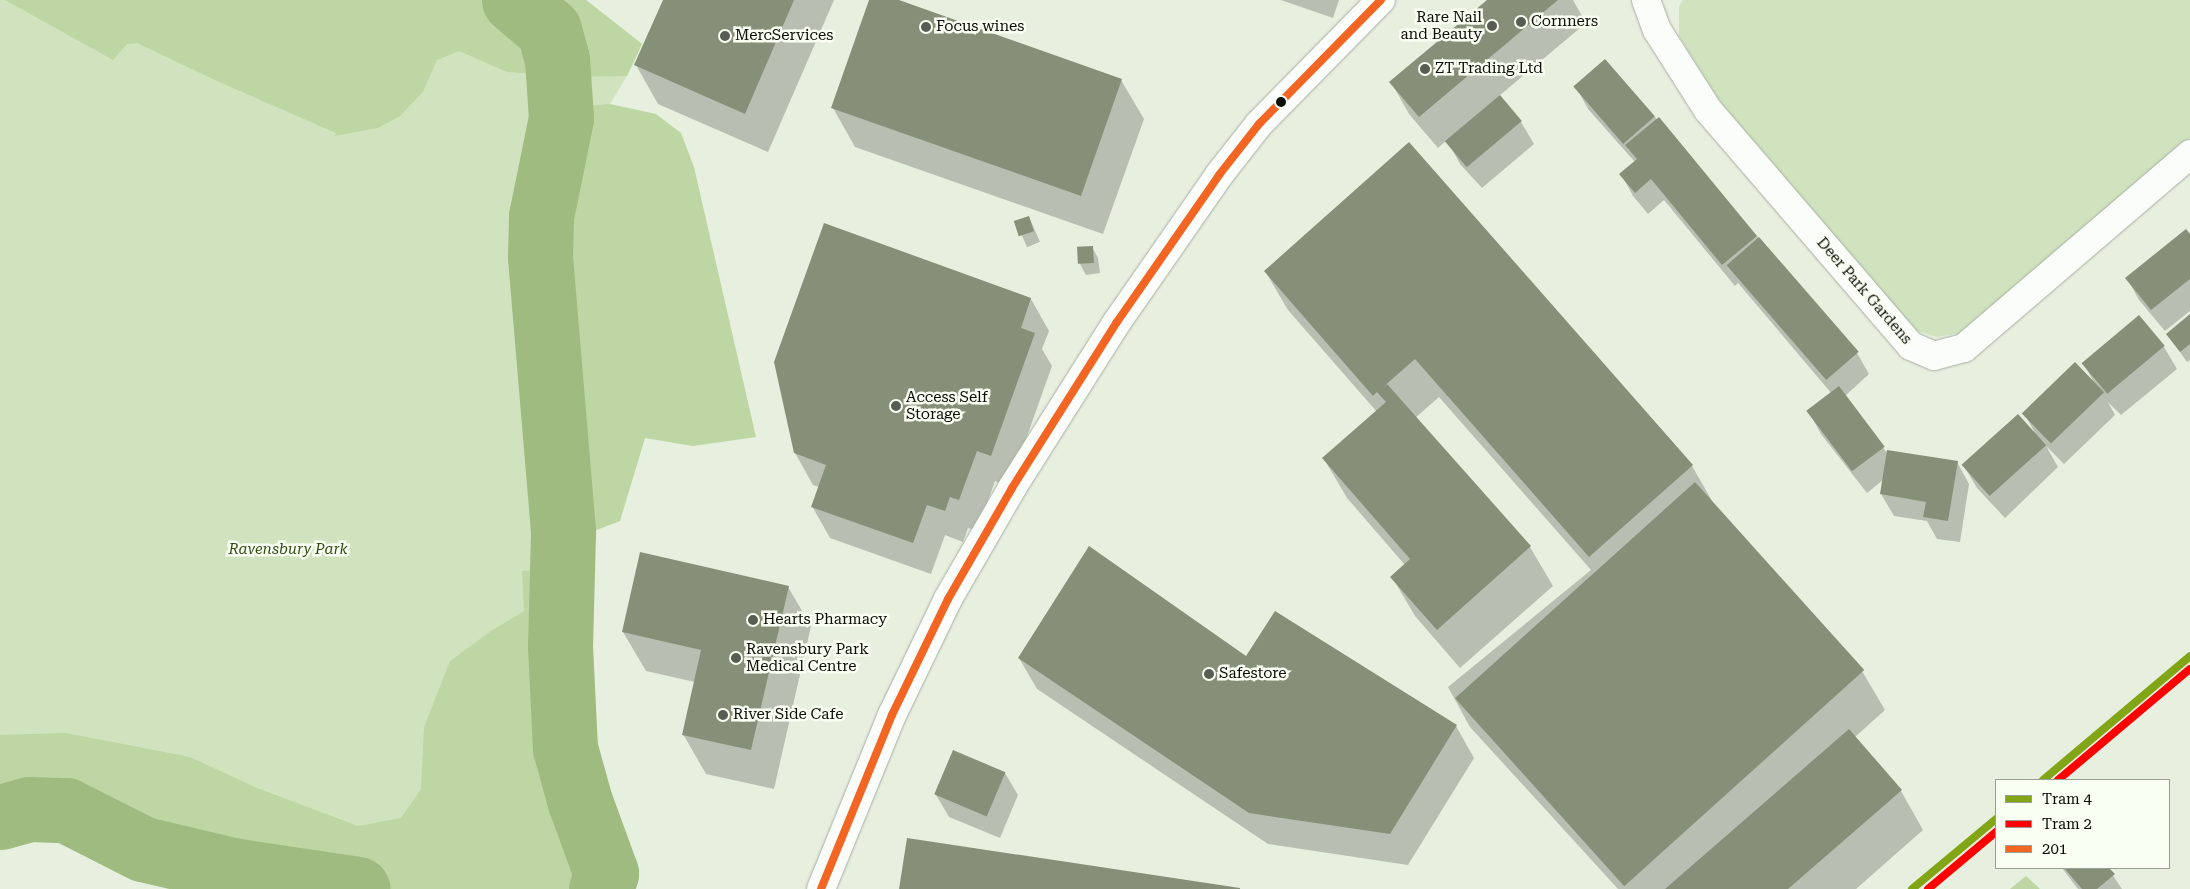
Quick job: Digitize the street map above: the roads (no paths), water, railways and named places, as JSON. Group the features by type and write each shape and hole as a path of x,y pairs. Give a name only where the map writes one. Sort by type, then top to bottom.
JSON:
{"main road":[{"path":"821,889 892,714 948,599 1012,488 1117,322 1219,175 1259,124 1381,0"},
{"name":"Deer Park Gardens","path":"1646,0 1656,30 1708,110 1911,346 1934,356 1964,348 2190,154"}],"waterway":[{"path":"514,0 549,30 557,59 561,118 541,216 540,257 563,533 560,646 565,748 580,802 606,873 601,889"},
{"path":"0,817 30,809 66,810 143,849 232,870 358,889"}],"tram line":[{"name":"4","path":"2044,779 2190,656"},
{"name":"2","path":"2059,779 2190,669"},
{"name":"4","path":"1912,889 1995,820"},
{"name":"2","path":"1928,889 1995,833"}],"place":[{"name":"Cornners","path":"1521,22"},
{"name":"Rare Nail and Beauty","path":"1492,26"},
{"name":"Focus wines","path":"926,27"},
{"name":"MercServices","path":"725,36"},
{"name":"ZT Trading Ltd","path":"1425,69"},
{"name":"Access Self Storage","path":"896,406"},
{"name":"Hearts Pharmacy","path":"753,620"},
{"name":"Ravensbury Park Medical Centre","path":"736,658"},
{"name":"Safestore","path":"1209,674"},
{"name":"River Side Cafe","path":"723,715"}],"park label":[{"name":"Ravensbury Park","path":"288,550"}]}
